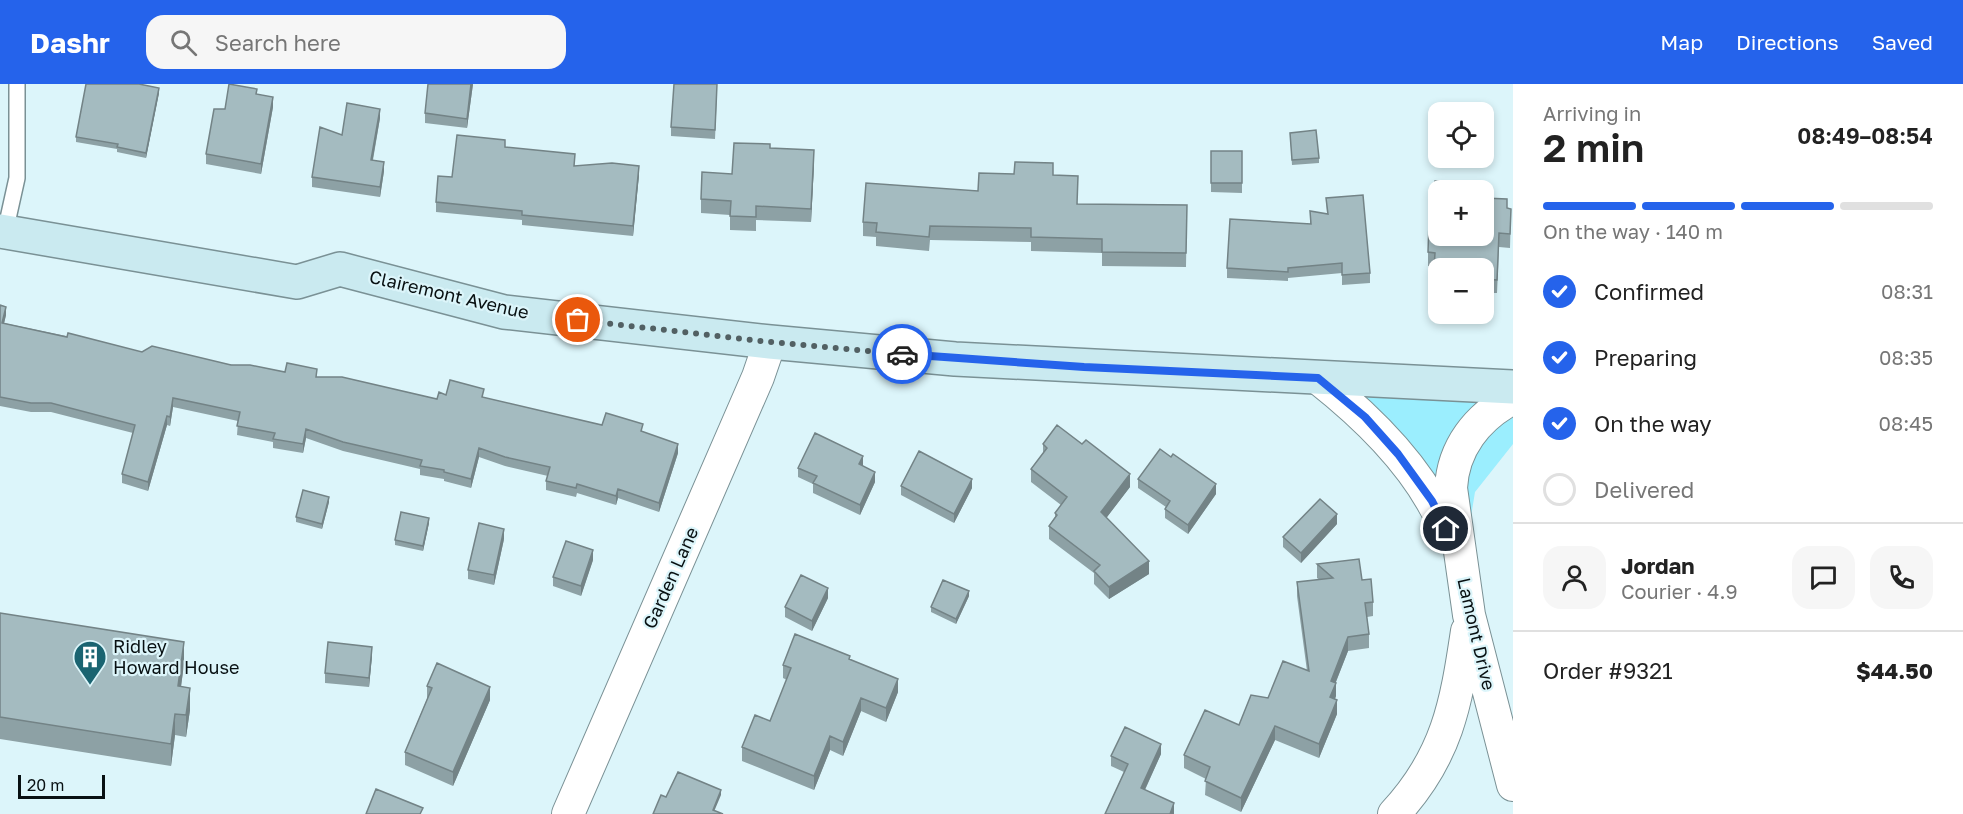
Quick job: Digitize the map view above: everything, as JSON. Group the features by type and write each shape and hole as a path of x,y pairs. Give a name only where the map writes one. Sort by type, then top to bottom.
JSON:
{"main road":[{"name":"Clairemont Avenue","path":"3,231 297,282 340,269 504,312 770,342 955,359 1513,387"}],"street":[{"name":"Garden Lane","path":"568,814 758,377 770,342"},
{"path":"1318,378 1365,417 1418,480 1446,529 1461,571"},
{"name":"Lamont Drive","path":"1513,398 1473,430 1456,456 1451,488 1469,615 1513,785"},
{"path":"1394,814 1426,774 1450,719 1458,687 1469,615"}],"lane":[{"path":"3,231 17,178 16,84"}],"shaded area":[{"path":"1323,375 1513,386 1513,444 1475,492 1462,572 1446,529"}],"building":[{"path":"86,84 139,84 159,88 146,153 117,147 118,144 76,137"},
{"path":"229,84 257,89 256,94 273,97 261,164 206,154 214,109 225,109"},
{"path":"428,84 471,84 467,119 425,113"},
{"path":"674,84 717,84 715,130 671,127"},
{"path":"347,103 380,109 371,160 384,162 380,187 312,177 320,127 342,135"},
{"path":"1316,130 1319,158 1292,160 1290,133"},
{"path":"457,135 505,140 505,147 575,154 574,166 612,163 639,166 633,226 522,215 522,211 436,202 438,176 452,177"},
{"path":"734,143 770,144 770,148 814,150 811,209 756,206 756,217 730,216 731,201 701,199 702,172 732,174"},
{"path":"1211,151 1242,151 1242,183 1211,183"},
{"path":"1015,162 1053,163 1053,175 1078,176 1077,204 1187,205 1186,253 1102,252 1102,239 1031,237 1031,228 930,226 929,237 876,232 877,223 863,222 866,183 978,191 979,173 1014,174"},
{"path":"1363,195 1370,273 1342,275 1342,263 1288,268 1288,272 1227,268 1230,219 1311,224 1310,211 1328,214 1326,198"},
{"path":"1494,198 1507,199 1507,208 1511,209 1510,234 1499,233 1497,280 1494,280 1494,258 1435,258 1435,253 1428,252 1428,246 1494,246"},
{"path":"0,305 6,307 2,323 67,337 68,333 142,352 152,346 231,365 250,365 285,372 287,363 317,369 316,377 342,377 437,399 439,392 446,395 450,380 484,389 482,397 602,425 606,413 643,424 641,431 678,444 659,503 618,489 616,496 577,484 576,488 546,481 550,467 505,457 479,448 471,479 444,472 444,470 420,466 422,460 343,442 306,429 303,444 273,439 275,433 237,426 240,412 173,398 170,417 167,416 148,482 122,474 135,425 51,403 31,403 0,397"},
{"path":"1057,425 1082,444 1086,440 1130,474 1101,512 1149,561 1109,587 1094,571 1100,565 1049,526 1067,497 1031,469 1047,448 1043,444"},
{"path":"815,433 863,456 859,464 875,472 860,505 813,483 817,476 798,468"},
{"path":"1160,449 1171,457 1173,454 1216,484 1188,525 1165,509 1170,501 1138,479"},
{"path":"919,451 972,479 954,514 901,486"},
{"path":"303,490 329,497 322,524 296,517"},
{"path":"1320,499 1337,514 1301,553 1283,537"},
{"path":"401,512 429,518 423,546 395,540"},
{"path":"479,523 504,529 494,575 468,570"},
{"path":"566,541 593,550 581,586 553,577"},
{"path":"1359,559 1362,580 1371,579 1373,602 1365,603 1369,634 1348,637 1331,681 1336,683 1330,697 1337,700 1319,744 1275,726 1241,798 1205,781 1210,767 1184,755 1205,710 1239,725 1251,695 1268,698 1283,661 1309,671 1297,582 1333,578 1317,564"},
{"path":"801,575 828,588 812,621 785,607"},
{"path":"943,580 969,591 956,619 931,607"},
{"name":"Ridley Howard House","path":"0,613 184,642 178,686 190,688 186,715 175,714 171,744 0,717"},
{"path":"795,634 850,656 849,659 898,679 886,708 861,698 843,742 830,736 814,776 742,747 755,715 770,721 791,668 783,665"},
{"path":"328,642 372,647 369,678 325,673"},
{"path":"437,663 490,687 453,772 405,752 432,688 427,686"},
{"path":"1125,727 1161,744 1141,788 1174,803 1170,814 1105,814 1128,764 1111,756"},
{"path":"678,772 721,790 713,810 723,814 653,814 661,795 666,797"},
{"path":"376,789 423,808 420,814 366,814"}],"way so far":[{"path":"578,320 770,342 902,354"}],"place":[{"name":"Ridley Howard House","path":"90,686"}],"route":[{"path":"902,354 1084,367 1318,378 1365,417 1398,454 1432,501 1446,529"}]}
